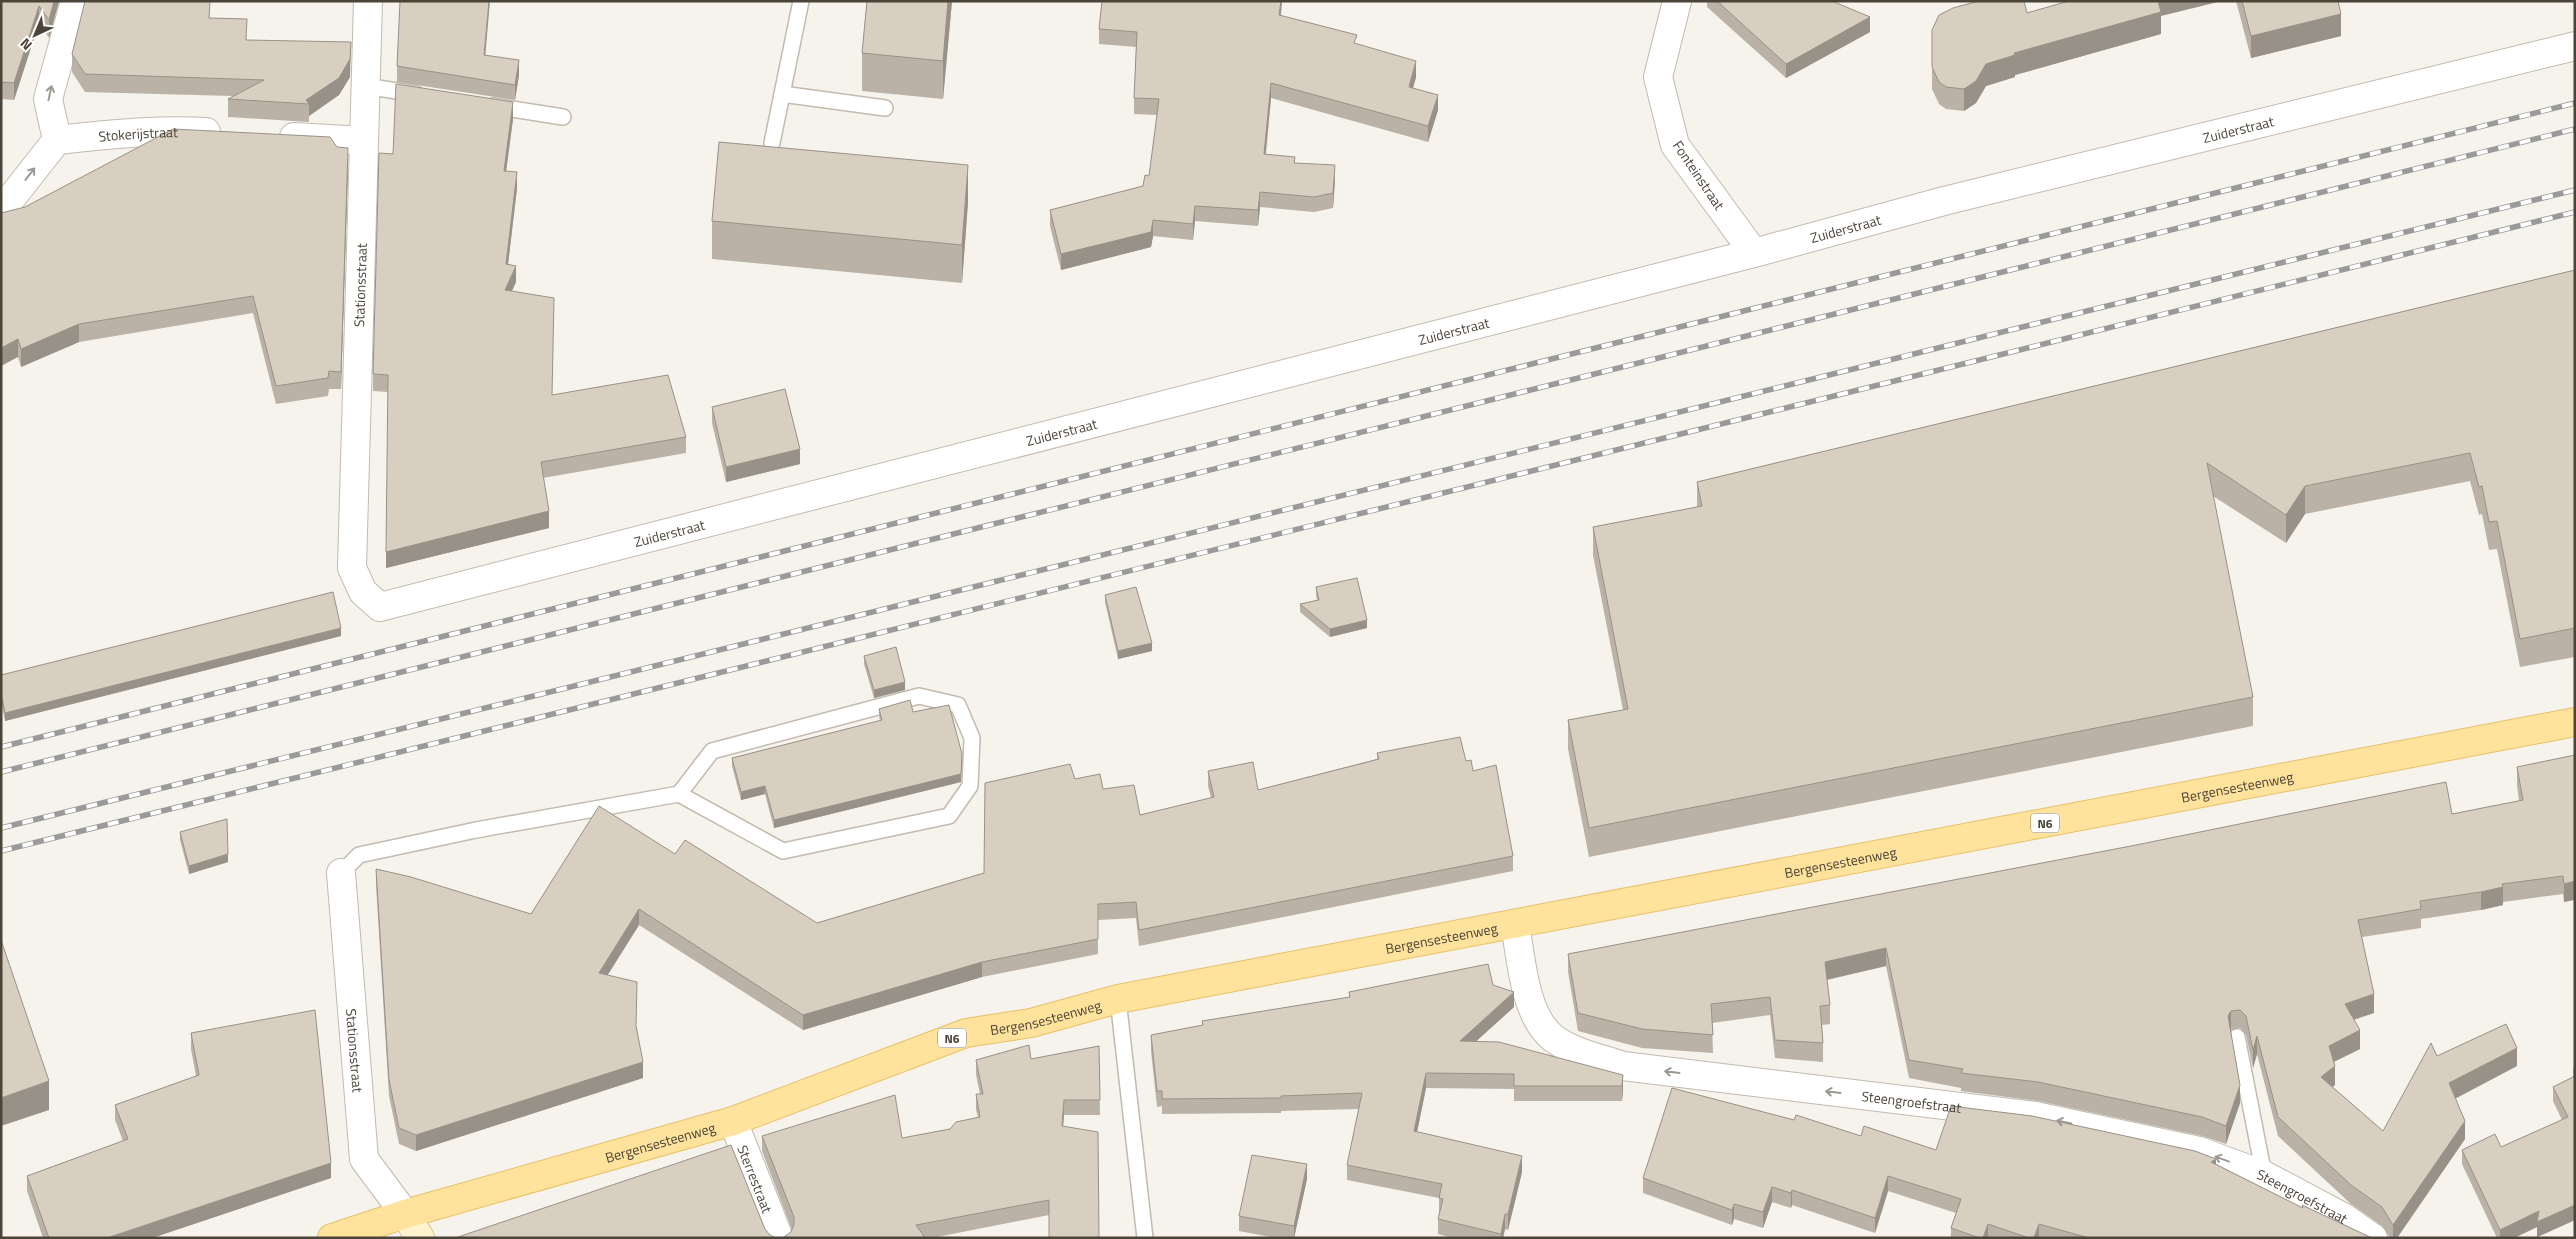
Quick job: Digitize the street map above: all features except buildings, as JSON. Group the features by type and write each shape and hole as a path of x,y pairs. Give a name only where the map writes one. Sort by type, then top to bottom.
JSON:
{"main road":[{"name":"Bergensesteenweg","path":"332,1238 405,1214 733,1121 966,1032 1031,1023 1118,1000 2575,722"}],"street":[{"path":"1,205 9,201 57,140 48,100 75,1"},
{"name":"Stationsstraat","path":"352,568 368,1"},
{"name":"Fonteinstraat","path":"1677,1 1658,77 1675,145 1754,254"},
{"name":"Zuiderstraat","path":"352,568 363,592 380,607 1754,254 1944,201 2575,46"},
{"name":"Stokerijstraat","path":"57,140 185,130 234,133"},
{"path":"264,135 364,141"},
{"name":"Stationsstraat","path":"341,873 364,1159 405,1214"},
{"name":"Steengroefstraat","path":"1515,924 1532,1007 1540,1024 1552,1037 1574,1050 1623,1066 2035,1116 2199,1151 2264,1175 2343,1217 2373,1238"},
{"name":"Sterrestraat","path":"733,1121 779,1238"},
{"path":"405,1214 420,1238"}],"lane":[{"path":"772,143 801,1"},
{"path":"365,86 431,96"},
{"path":"782,94 885,108"},
{"path":"478,104 563,118"},
{"path":"341,873 359,855 476,830 679,794 783,851 949,816 970,786 972,738 958,705 919,696 712,751 679,794"},
{"path":"1118,1000 1145,1238"},
{"path":"2237,1037 2264,1175"}],"railway":[{"path":"1,747 2575,103"},
{"path":"1,772 2575,129"},
{"path":"1,828 2575,190"},
{"path":"1,851 2575,212"}]}
